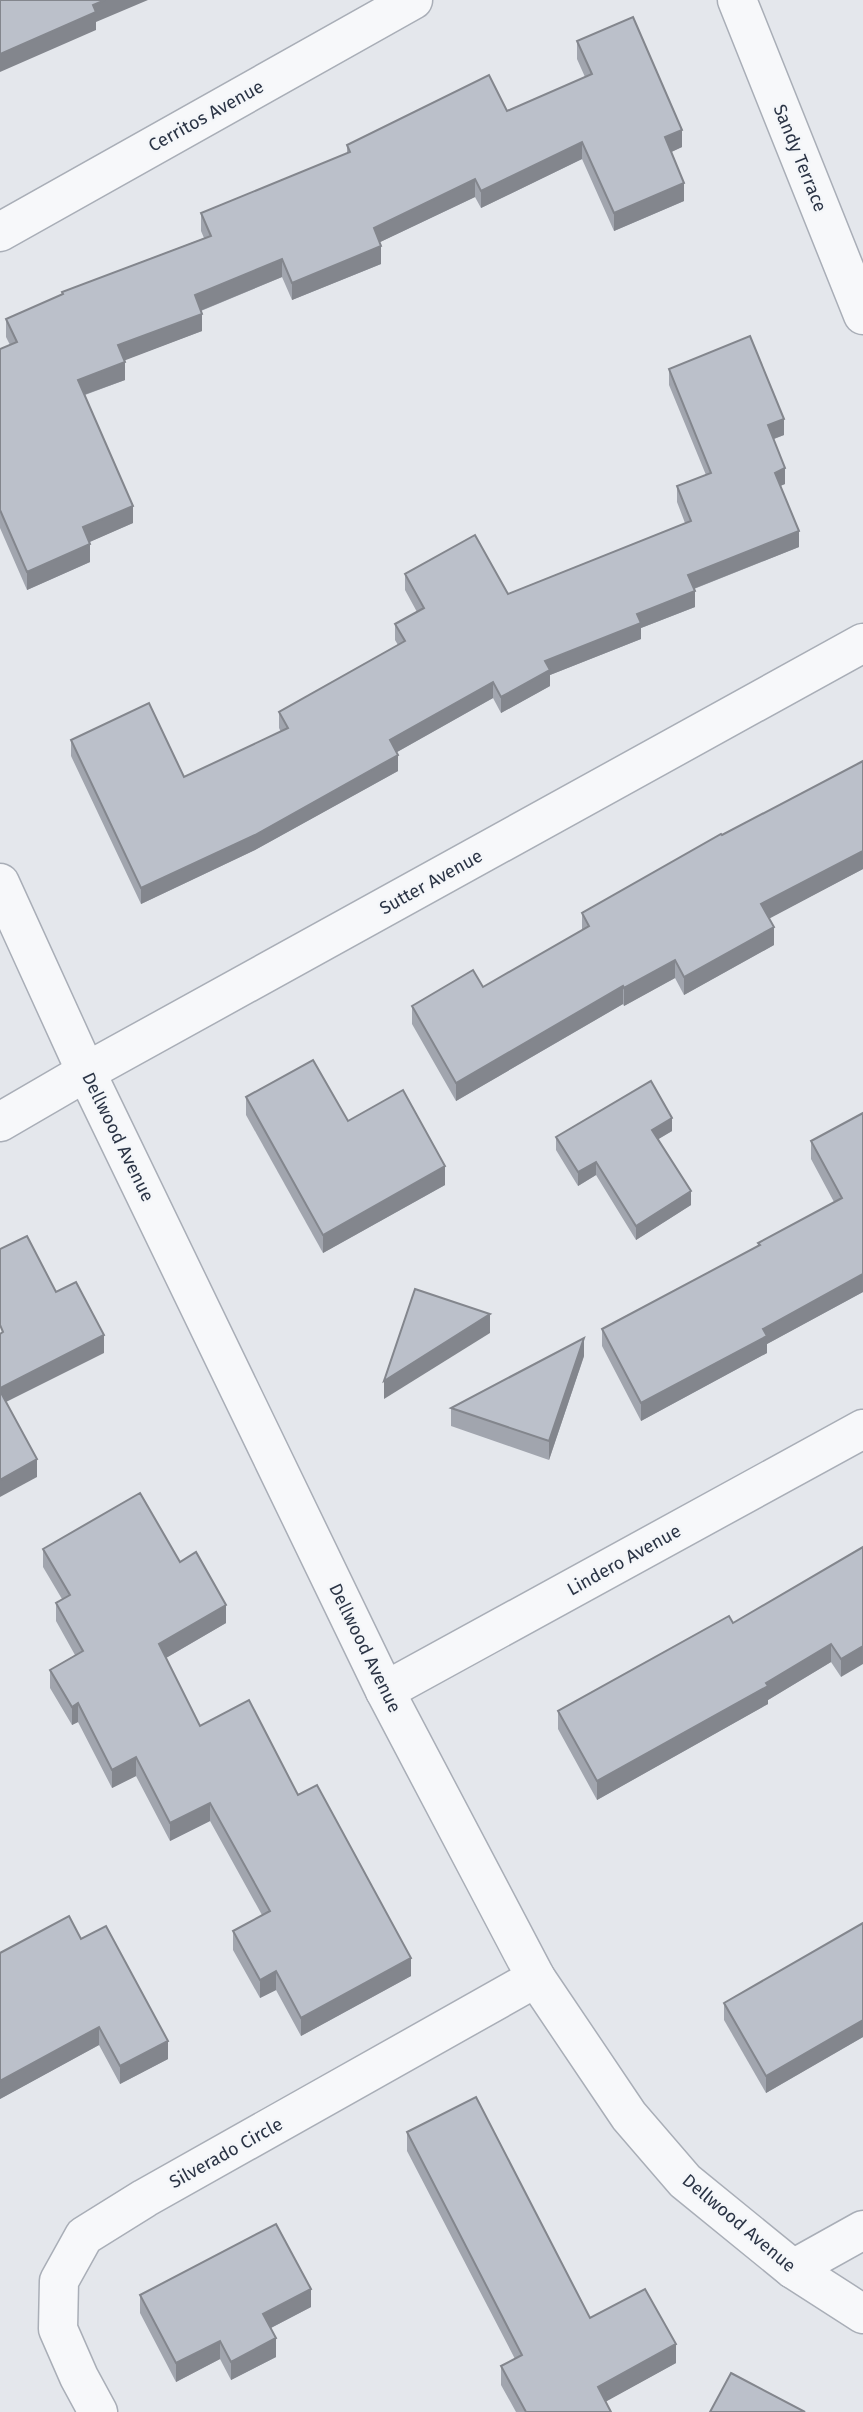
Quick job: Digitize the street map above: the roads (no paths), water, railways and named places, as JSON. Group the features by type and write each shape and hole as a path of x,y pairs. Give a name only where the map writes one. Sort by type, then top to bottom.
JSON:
{"street":[{"name":"Cerritos Avenue","path":"0,232 413,0"},
{"name":"Sandy Terrace","path":"737,0 863,315"},
{"name":"Sutter Avenue","path":"0,1122 863,643"},
{"name":"Dellwood Avenue","path":"0,883 86,1072 385,1691 536,1978 629,2116 685,2181 793,2269 863,2314"},
{"name":"Lindero Avenue","path":"385,1691 863,1429"},
{"name":"Silverado Circle","path":"98,2412 79,2378 58,2329 59,2281 84,2236 145,2198 536,1978"},
{"path":"793,2269 863,2230"}]}
